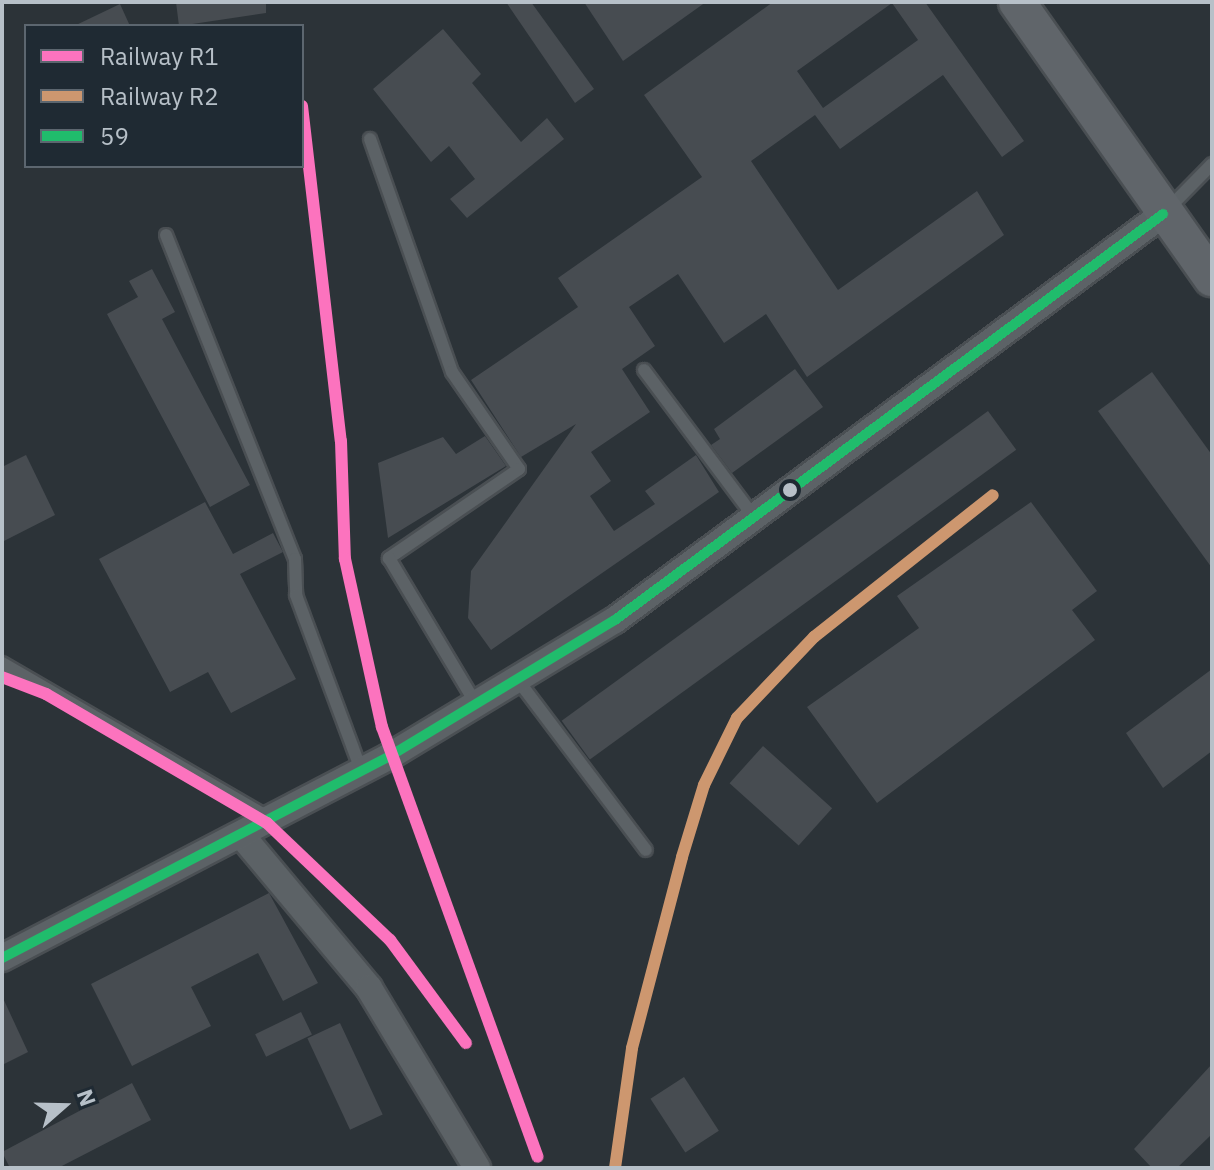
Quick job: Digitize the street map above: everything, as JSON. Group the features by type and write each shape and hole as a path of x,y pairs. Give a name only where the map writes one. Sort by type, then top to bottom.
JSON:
{"main road":[{"path":"1017,2 1163,214 1212,278"}],"street":[{"path":"2,958 362,772 615,620 1163,214"},
{"path":"242,836 369,988 477,1168"}],"lane":[{"path":"370,139 452,372 519,469 389,558 476,704"},
{"path":"1163,214 1212,164"},
{"path":"166,235 295,559 296,595 362,772"},
{"path":"644,370 754,517"},
{"path":"2,663 272,820"},
{"path":"517,679 646,850"}],"building":[{"path":"176,2 266,2 266,13 179,24"},
{"path":"506,2 531,2 594,89 575,103"},
{"path":"584,2 706,2 623,61"},
{"path":"773,2 925,2 1024,141 1002,157 943,75 840,149 815,115 751,161 838,290 977,191 1004,235 807,377 766,314 724,343 678,274 629,307 655,346 622,369 650,412 591,452 611,481 590,496 614,531 655,504 645,491 696,455 719,492 491,650 468,618 471,571 576,424 521,457 471,380 578,307 558,278 702,177 644,95","holes":["892,3 918,40 823,108 797,71"]},
{"path":"120,4 129,24 78,24"},
{"path":"443,29 481,74 472,83 521,142 547,118 564,139 467,218 450,199 475,179 449,146 431,162 373,89"},
{"path":"152,269 175,312 162,319 250,485 210,507 107,314 138,297 129,281"},
{"path":"795,369 823,407 732,473 711,445 720,439 714,429"},
{"path":"1152,372 1212,455 1212,568 1098,411"},
{"path":"988,411 1016,450 590,760 562,721"},
{"path":"485,436 506,466 388,538 378,463 443,437 456,454"},
{"path":"26,455 55,515 2,542 2,467"},
{"path":"205,502 233,554 273,533 283,552 240,574 296,679 231,713 208,672 170,692 99,559"},
{"path":"1031,502 1097,591 1072,610 1095,640 877,803 807,707 919,628 897,596"},
{"path":"1212,669 1212,751 1163,788 1126,733"},
{"path":"763,746 832,808 799,845 730,783"},
{"path":"269,893 318,983 283,1001 258,953 191,987 211,1026 132,1066 91,984"},
{"path":"2,996 28,1052 2,1065"},
{"path":"301,1012 312,1034 266,1057 255,1034"},
{"path":"340,1023 383,1115 350,1130 307,1038"},
{"path":"1212,1064 1212,1134 1177,1168 1152,1168 1134,1149"},
{"path":"684,1077 719,1131 685,1152 650,1099"},
{"path":"132,1083 151,1120 58,1168 10,1168 2,1152"}],"rail line":[{"name":"R1","path":"304,123 341,441 345,559 382,727 538,1157"},
{"name":"R2","path":"615,1168 632,1048 682,857 704,785 737,718 814,637 993,495"},
{"name":"R1","path":"2,677 46,694 267,823 390,940 466,1043"}],"transit line":[{"name":"59","path":"2,958 390,756 615,620 1163,214"}]}
